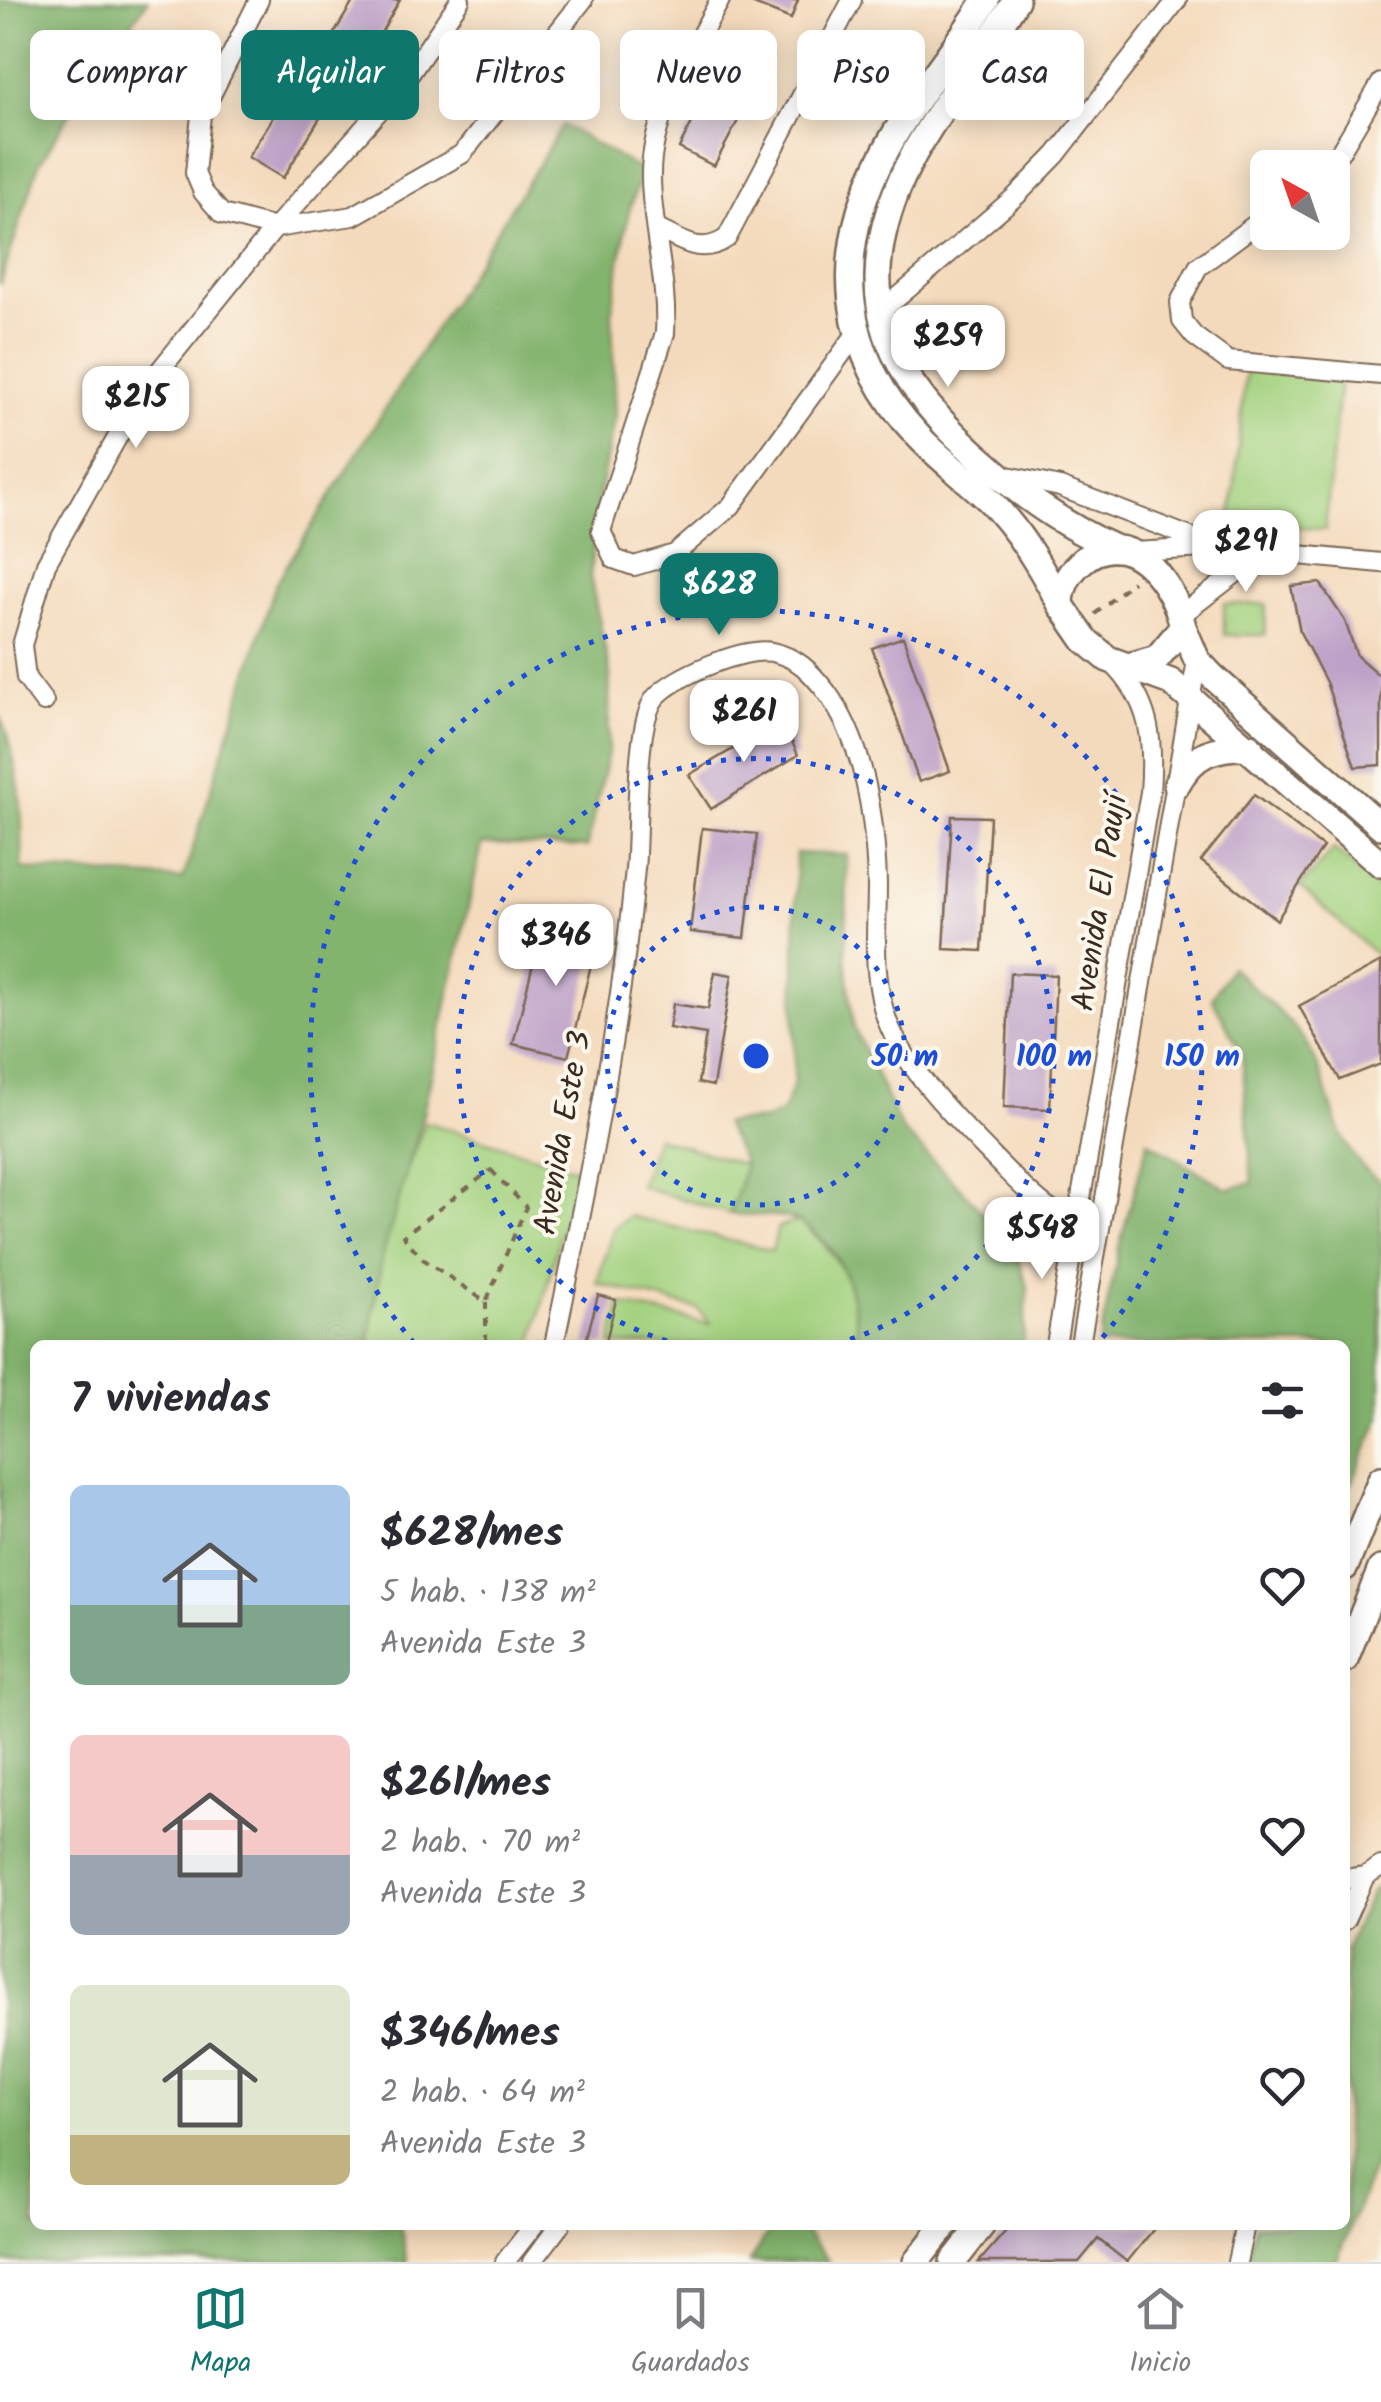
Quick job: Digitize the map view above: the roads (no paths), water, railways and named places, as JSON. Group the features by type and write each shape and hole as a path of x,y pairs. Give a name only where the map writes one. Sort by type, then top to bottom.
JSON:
{"main road":[{"path":"986,0 900,128 872,182 851,267 856,334 883,394 920,438 1014,528 1084,640 1108,659 1134,665 1171,682 1381,864"},
{"path":"1016,0 902,176 884,231 878,288 889,345 915,394 998,474 1054,517 1152,566 1182,621 1197,660 1381,826"},
{"path":"1061,605 1064,585 1076,566 1097,552 1130,558"},
{"path":"1134,665 1158,658 1182,621"},
{"path":"1176,784 1192,762 1209,750 1250,747"},
{"path":"1350,1554 1381,1479"},
{"path":"1350,1646 1381,1568"},
{"path":"916,2262 941,2230"},
{"path":"953,2262 978,2230"}],"street":[{"path":"259,0 201,115 195,173 203,192 222,214 275,228 353,216 462,154 584,0"},
{"path":"44,702 26,678 22,645 46,564 144,390 275,228 403,84 460,0"},
{"path":"720,0 668,102 656,142 650,177 666,307 665,333 601,531 614,559 634,566 675,554 731,506 856,334"},
{"path":"656,228 699,249 713,248 727,238 852,0"},
{"path":"882,311 1016,196 1056,155 1177,0"},
{"path":"1341,150 1381,83"},
{"path":"1250,228 1198,267 1180,302 1182,321 1194,336 1228,361 1377,371"},
{"path":"998,474 1060,487 1216,547"},
{"path":"1130,558 1216,547 1381,563"},
{"path":"1182,621 1240,570 1303,556"},
{"name":"Avenida Este 3","path":"555,1340 580,1222 630,923 641,806 640,743 655,699 692,672 737,656 768,651 804,662 842,713 863,770 876,880 875,972 898,1046 1027,1193 1077,1227 1100,1229"},
{"name":"Avenida El Paují","path":"1057,1340 1152,769 1152,735 1142,702 1108,659"},
{"name":"Avenida El Paují","path":"1081,1340 1197,660"},
{"path":"1350,1911 1373,1871"},
{"path":"505,2262 530,2230"},
{"path":"532,2262 556,2230"},
{"path":"1237,2262 1244,2230"}]}
